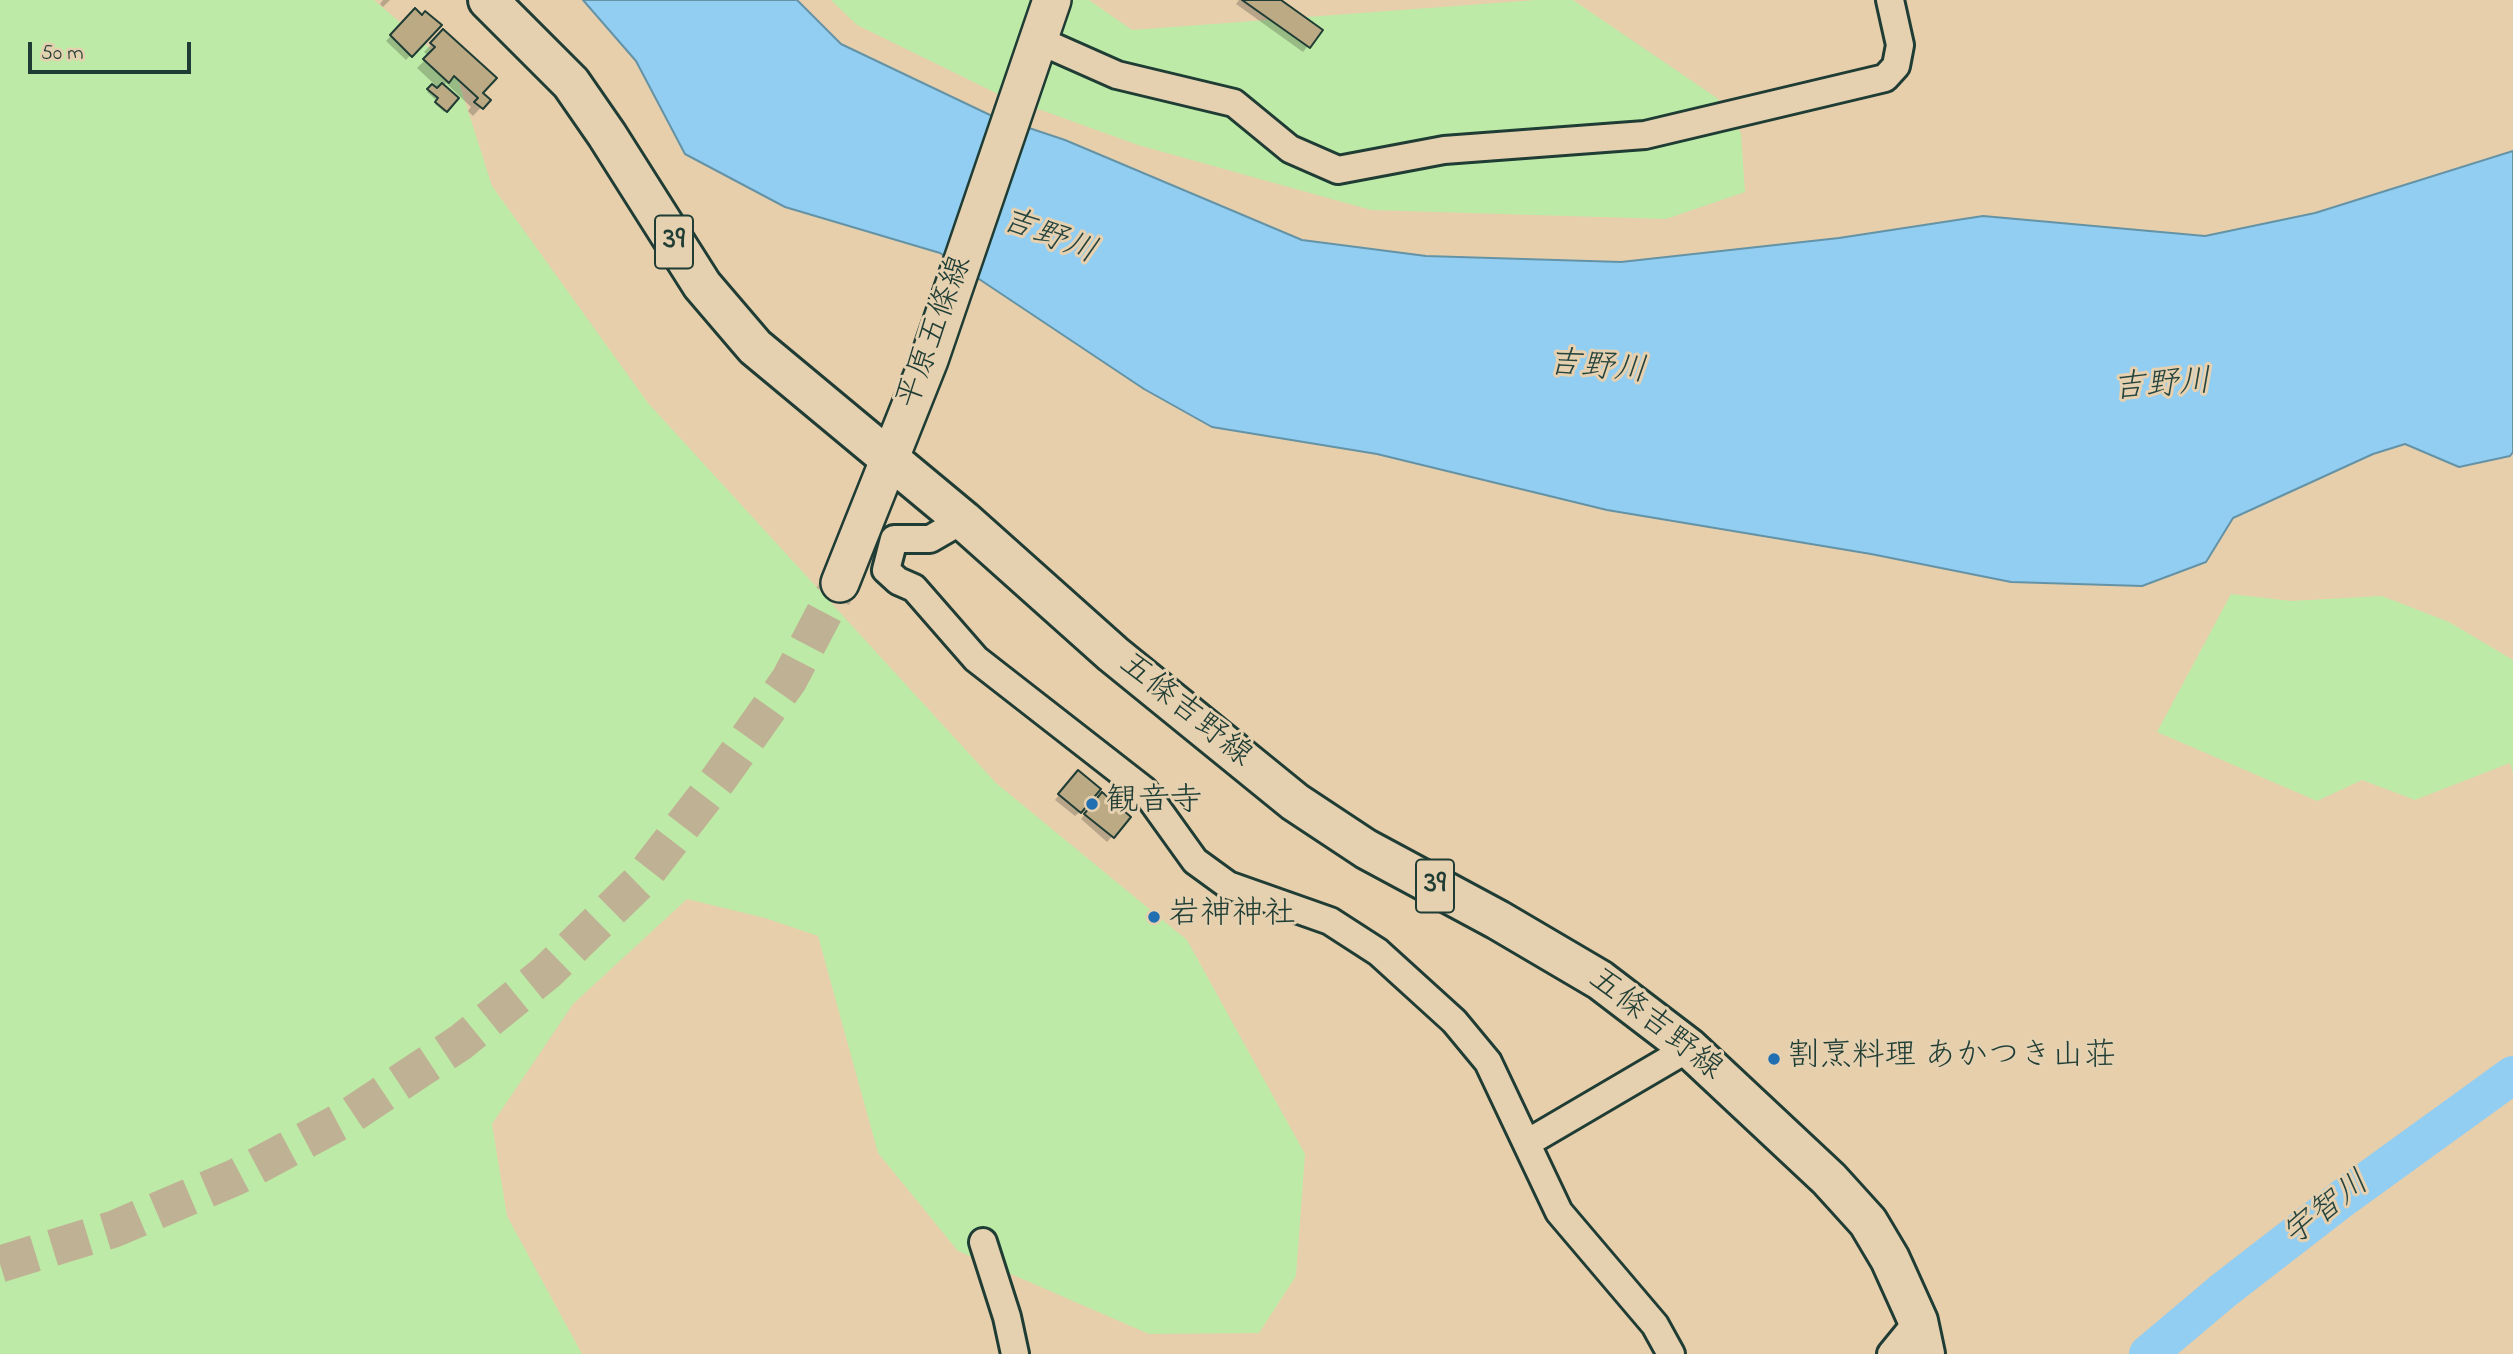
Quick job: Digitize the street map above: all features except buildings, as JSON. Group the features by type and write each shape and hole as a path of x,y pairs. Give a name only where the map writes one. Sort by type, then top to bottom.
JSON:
{"main road":[{"name":"五條吉野線","path":"488,0 571,83 702,285 755,347 963,520 1113,654 1295,802 1366,849 1498,920 1600,980 1689,1048 1829,1179 1868,1222 1890,1259 1922,1337"},
{"name":"平原五條線","path":"840,583 929,360 1052,0"}],"street":[{"path":"1033,57 1234,103 1290,149 1338,170 1444,150 1645,135 1885,78 1896,66 1900,45 1890,0"},
{"path":"963,520 930,539 894,539 886,570 898,582 914,588 976,659 1144,790 1195,861 1228,885 1330,921 1378,952 1454,1021 1488,1062 1559,1212 1655,1325 1671,1354"},
{"path":"1527,1143 1689,1048"},
{"path":"983,1242 1007,1317 1015,1354"},
{"path":"1891,1354 1922,1337"}],"green space":[{"path":"0,0 374,0 455,70 492,186 648,403 996,783 1187,940 1305,1154 1296,1276 1259,1333 1149,1334 958,1251 878,1153 818,936 765,918 687,899 573,1004 492,1124 507,1216 582,1354 0,1354"},
{"path":"831,0 1089,0 1132,30 1536,0 1573,0 1717,98 1741,133 1745,192 1666,219 1371,210 1138,145 1002,96 857,25"},
{"path":"2231,594 2291,601 2382,596 2449,622 2513,660 2513,773 2510,763 2415,800 2362,780 2317,801 2157,732"}],"water":[{"name":"吉野川","path":"583,0 797,0 841,44 990,115 1065,140 1302,240 1426,256 1621,262 1839,238 1983,216 2205,236 2315,213 2513,151 2513,452 2510,456 2459,467 2405,444 2373,454 2233,518 2206,562 2142,586 2011,582 1871,554 1607,510 1377,454 1212,427 1144,389 940,253 785,207 685,154 636,61"}],"waterway":[{"name":"宇智川","path":"2148,1354 2224,1290 2343,1198 2513,1075"}],"tunnel":[{"path":"0,1264 114,1229 236,1177 345,1119 461,1042 547,972 640,881 718,780 789,680 840,583"}],"place":[{"name":"観音寺","path":"1092,804"},
{"name":"岩神神社","path":"1154,917"},
{"name":"割烹料理 あかつき山荘","path":"1774,1059"}]}
